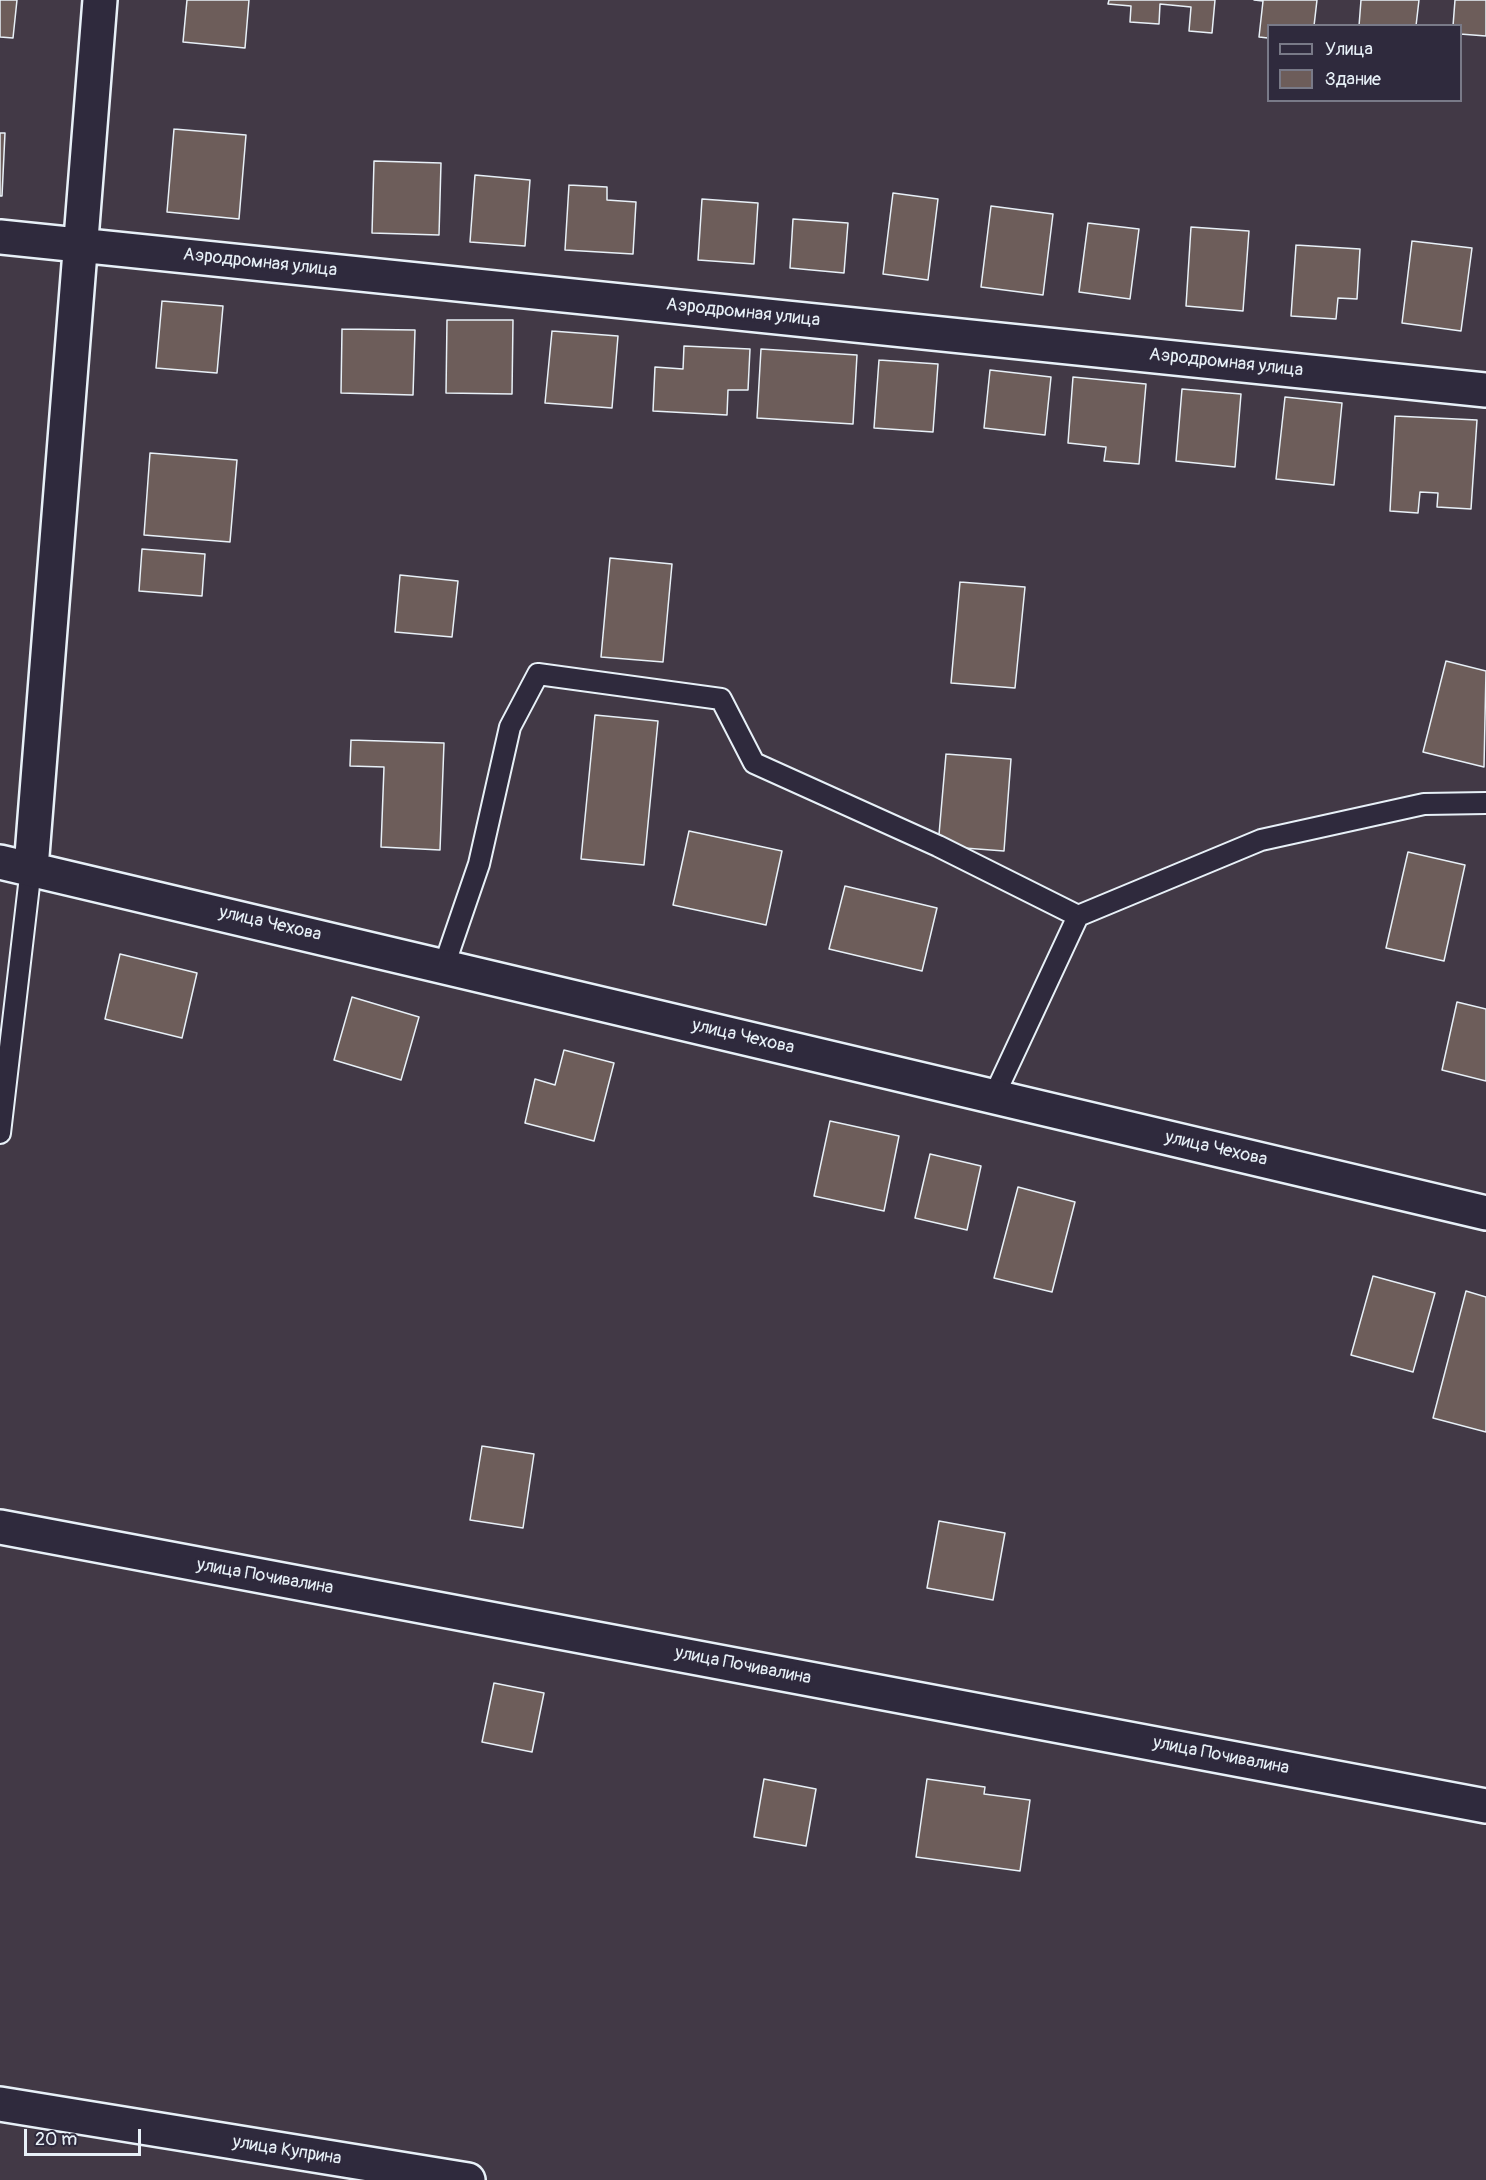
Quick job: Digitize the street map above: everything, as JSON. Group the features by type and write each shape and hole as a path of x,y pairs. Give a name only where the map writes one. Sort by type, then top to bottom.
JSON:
{"street":[{"path":"15,865 82,245 100,0"},
{"name":"Аэродромная улица","path":"0,237 1486,390"},
{"name":"улица Чехова","path":"15,865 1486,1213"},
{"name":"улица Почивалина","path":"0,1527 1486,1806"},
{"name":"улица Куприна","path":"0,2104 468,2180"}],"lane":[{"path":"444,966 479,864 510,727 538,674 721,699 754,763 938,846 1078,916"},
{"path":"994,1096 1078,916 1261,840 1424,804 1486,803"},
{"path":"0,1133 15,865"}],"building":[{"path":"0,0 17,0 13,38 0,37"},
{"path":"187,0 249,0 245,48 183,42"},
{"path":"1109,0 1215,0 1212,33 1189,31 1191,7 1160,4 1159,24 1130,22 1131,6 1108,4"},
{"path":"1254,0 1317,0 1314,24 1267,24 1267,38 1259,37 1263,1"},
{"path":"1361,0 1419,0 1416,24 1359,24"},
{"path":"1455,0 1486,0 1486,36 1462,34 1462,24 1453,24"},
{"path":"174,129 246,135 239,219 167,212"},
{"path":"0,133 5,133 2,196 0,196"},
{"path":"374,161 441,163 439,235 372,233"},
{"path":"475,175 530,180 525,246 470,242"},
{"path":"569,185 607,187 607,200 636,202 633,254 565,250"},
{"path":"893,193 938,199 928,280 883,274"},
{"path":"702,199 758,203 754,264 698,260"},
{"path":"991,206 1053,214 1043,295 981,287"},
{"path":"793,219 848,223 844,273 790,268"},
{"path":"1088,223 1139,229 1130,299 1079,292"},
{"path":"1191,227 1249,231 1243,311 1186,306"},
{"path":"1412,241 1472,248 1461,331 1402,323"},
{"path":"1296,245 1360,249 1357,299 1338,298 1336,319 1291,316"},
{"path":"162,301 223,306 217,373 156,368"},
{"path":"447,320 513,320 512,394 446,393"},
{"path":"342,329 415,330 413,395 341,393"},
{"path":"552,331 618,336 612,408 545,403"},
{"path":"684,346 750,349 748,390 728,390 727,415 653,411 655,367 683,369"},
{"path":"761,349 857,355 853,424 757,418"},
{"path":"879,360 938,364 933,432 874,428"},
{"path":"990,370 1051,377 1045,435 984,428"},
{"path":"1073,377 1146,384 1139,464 1104,461 1106,447 1068,443"},
{"path":"1182,389 1241,394 1235,467 1176,461"},
{"path":"1285,397 1342,403 1334,485 1276,479"},
{"path":"1395,416 1477,420 1471,509 1437,507 1438,493 1420,492 1418,513 1390,511"},
{"path":"150,453 237,460 230,542 144,535"},
{"path":"142,549 205,554 202,596 139,591"},
{"path":"610,558 672,564 663,662 601,657"},
{"path":"400,575 458,581 452,637 395,632"},
{"path":"960,582 1025,587 1015,688 951,683"},
{"path":"1446,661 1486,671 1484,767 1423,752"},
{"path":"595,715 658,721 644,865 581,859"},
{"path":"351,740 444,743 440,850 381,847 384,767 350,766"},
{"path":"946,754 1011,759 1004,851 938,846"},
{"path":"689,831 782,851 766,925 673,905"},
{"path":"1408,852 1465,865 1444,961 1386,948"},
{"path":"845,886 937,908 922,971 829,949"},
{"path":"120,954 197,973 182,1038 105,1019"},
{"path":"352,997 419,1017 401,1080 334,1060"},
{"path":"1457,1002 1486,1009 1486,1081 1442,1070"},
{"path":"564,1050 614,1063 594,1141 525,1123 535,1079 555,1085"},
{"path":"830,1121 899,1136 884,1211 814,1196"},
{"path":"930,1154 981,1166 967,1230 915,1218"},
{"path":"1018,1187 1075,1202 1052,1292 994,1278"},
{"path":"1373,1276 1435,1293 1413,1372 1351,1355"},
{"path":"1466,1291 1486,1297 1486,1432 1433,1418"},
{"path":"482,1446 534,1454 523,1528 470,1520"},
{"path":"939,1521 1005,1533 993,1600 927,1588"},
{"path":"494,1683 544,1693 532,1752 482,1742"},
{"path":"764,1779 816,1789 806,1846 754,1837"},
{"path":"927,1779 985,1787 984,1794 1030,1800 1020,1871 916,1857"}]}
